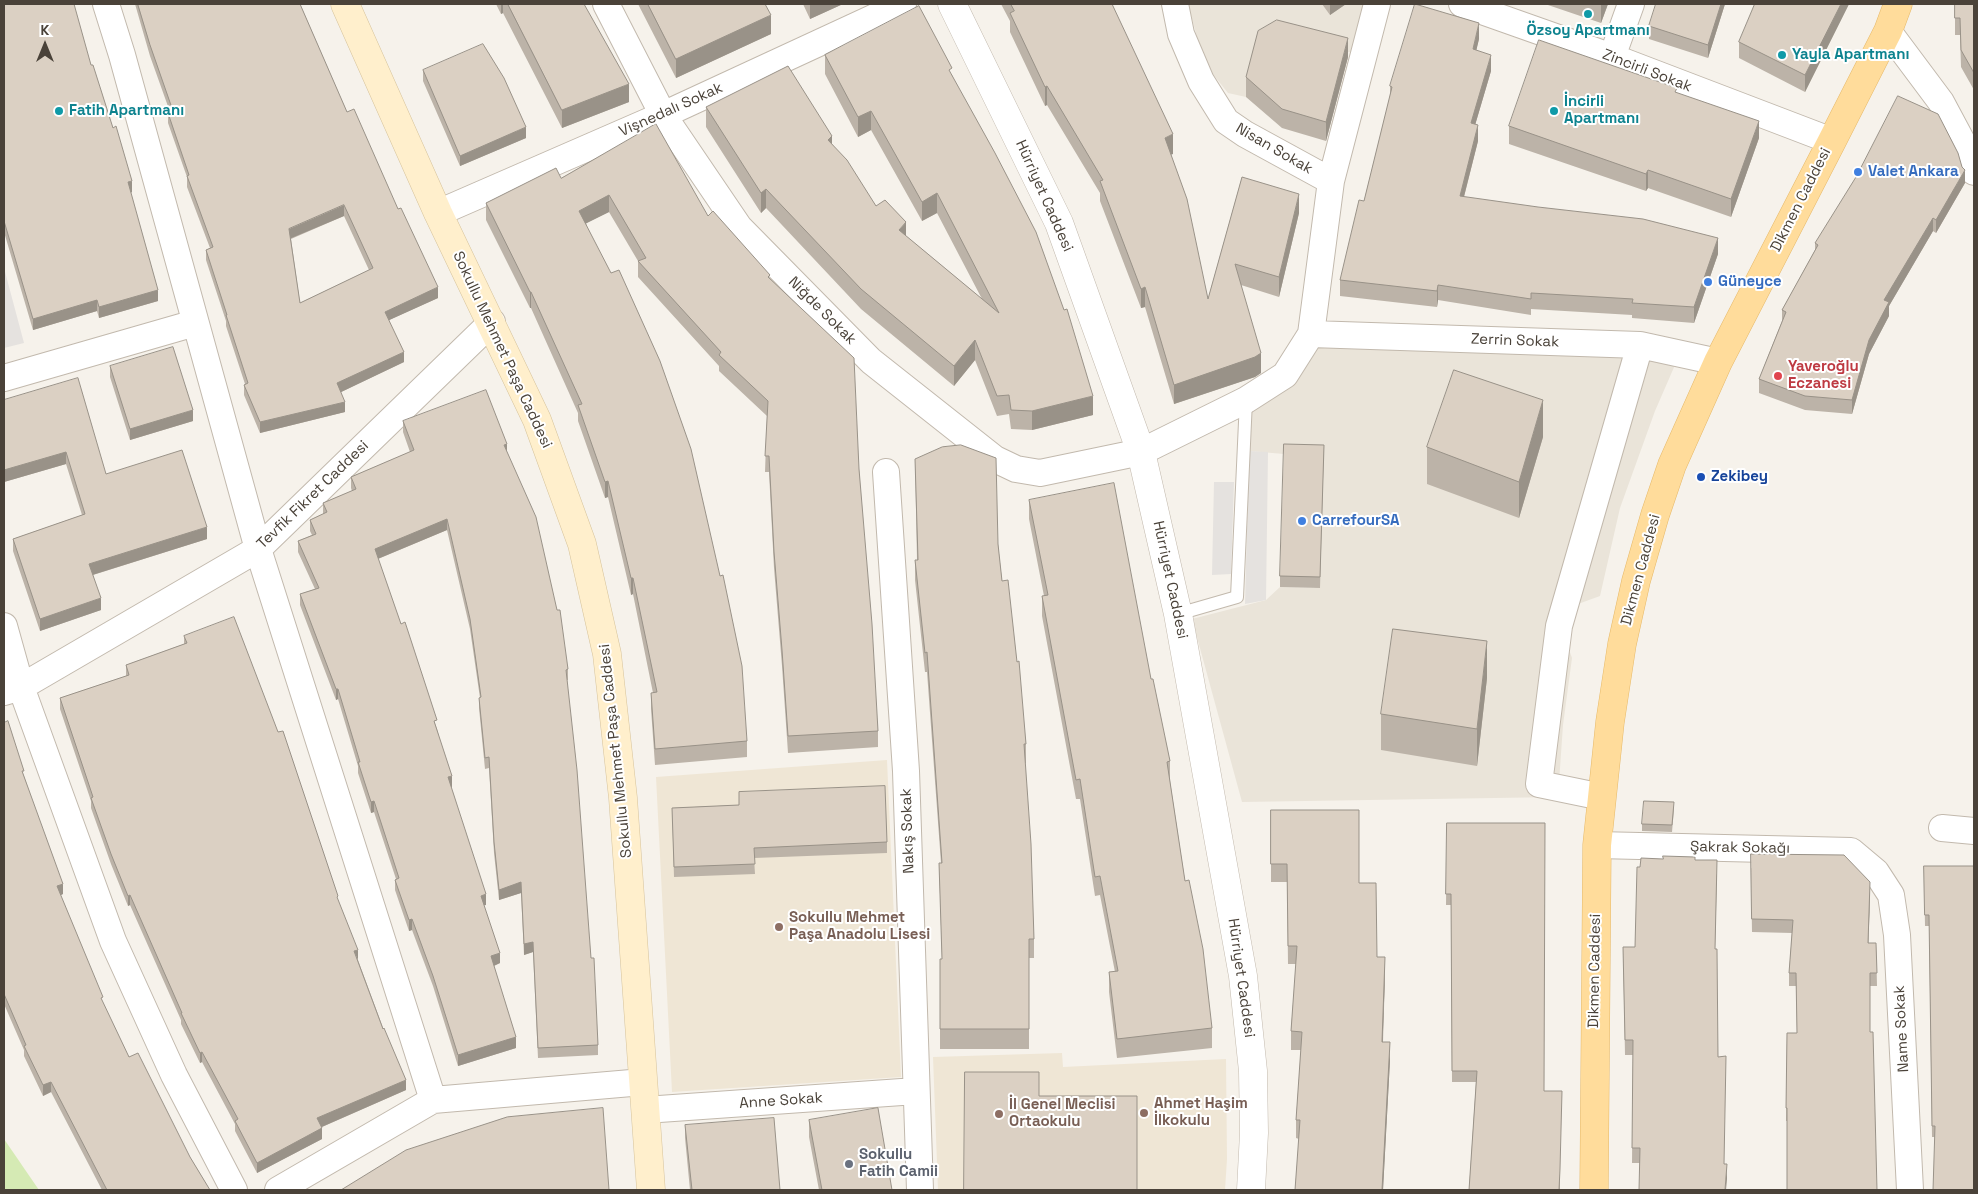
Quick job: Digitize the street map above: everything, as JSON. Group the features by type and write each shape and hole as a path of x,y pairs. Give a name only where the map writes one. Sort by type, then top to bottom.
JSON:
{"main road":[{"name":"Sokullu Mehmet Paşa Caddesi","path":"346,4 438,213 492,322 537,420 582,544 607,654 623,798 651,1190"},
{"name":"Dikmen Caddesi","path":"1594,1190 1597,845 1610,722 1622,644 1636,581 1672,465 1718,362 1888,31 1898,4"}],"street":[{"path":"106,4 122,55 258,549 433,1100"},
{"name":"Niğde Sokak","path":"606,4 663,114 739,227 872,360 995,459 1016,469 1040,473 1141,452 1246,400 1285,375 1311,334"},
{"name":"Vişnedalı Sokak","path":"438,213 663,114 903,4"},
{"name":"Hürriyet Caddesi","path":"952,4 1059,223 1141,452 1178,614 1243,976 1254,1071 1254,1133 1251,1190"},
{"name":"Nisan Sokak","path":"1175,4 1181,34 1202,81 1226,121 1331,181"},
{"path":"1311,334 1331,181 1377,4"},
{"name":"Zincirli Sokak","path":"1462,4 1612,57 1832,141"},
{"path":"1612,57 1631,4"},
{"path":"1888,31 1941,102 1972,162 1974,172"},
{"name":"Tevfik Fikret Caddesi","path":"12,690 258,549 492,322"},
{"path":"4,378 195,323"},
{"name":"Zerrin Sokak","path":"1311,334 1640,345 1718,362"},
{"path":"1602,797 1539,784 1559,626 1640,345"},
{"name":"Nakış Sokak","path":"886,472 906,771 920,1190"},
{"path":"4,626 12,690 113,942 174,1075 234,1190"},
{"path":"1942,828 1974,831"},
{"name":"Şakrak Sokağı","path":"1597,845 1851,851 1876,872"},
{"name":"Name Sokak","path":"1876,872 1891,895 1897,935 1910,1190"},
{"path":"278,1190 433,1100 643,1082"},
{"name":"Anne Sokak","path":"645,1110 916,1091"}],"lane":[{"path":"1178,614 1237,597 1246,400"}],"shaded area":[{"path":"1188,4 1377,4 1364,55 1278,39 1246,97 1228,93 1204,63"},
{"path":"4,268 24,343 4,348"},
{"path":"1311,334 1640,345 1675,365 1655,411 1620,508 1600,596 1578,604 1567,644 1572,658 1563,725 1558,797 1242,802 1192,619 1266,600 1280,587 1320,588 1284,454 1249,451 1246,400"},
{"path":"1249,451 1268,452 1266,600 1245,604"},
{"path":"1214,482 1234,482 1231,574 1212,575"},
{"name":"Sokullu Mehmet Paşa Anadolu Lisesi","path":"887,760 901,1077 672,1092 656,777"},
{"path":"1062,1053 1063,1067 1226,1059 1227,1159 1225,1190 938,1190 933,1057"}],"green space":[{"path":"4,1139 39,1190 4,1190"}],"building":[{"path":"4,4 74,4 91,65 93,65 113,128 116,126 132,181 128,182 158,290 99,307 97,300 33,319 4,221"},
{"path":"138,4 300,4 347,112 354,109 398,209 401,208 438,287 385,312 404,352 337,383 345,402 260,422 244,385 248,383 206,250 213,247 187,176 189,175 168,113 173,111","holes":["344,205 373,268 300,303 289,229"]},
{"path":"508,4 584,4 629,84 562,110"},
{"path":"648,4 765,4 771,15 676,59"},
{"path":"1011,4 1112,4 1173,134 1165,138 1187,199 1208,299 1242,177 1299,194 1279,277 1235,264 1261,353 1255,357 1174,385 1145,287 1141,289 1100,181 1103,180 1047,86 1045,87 1010,13 1014,11"},
{"path":"1415,4 1479,23 1473,49 1491,55 1471,123 1478,125 1460,196 1643,219 1718,238 1694,307 1632,303 1633,299 1531,293 1531,299 1438,285 1437,291 1340,280 1359,200 1364,201 1392,87 1390,86"},
{"path":"1656,4 1721,4 1708,45 1649,26"},
{"path":"1755,4 1841,4 1805,75 1739,42"},
{"path":"1955,4 1974,4 1974,73 1961,50 1960,18 1955,18"},
{"path":"919,6 952,68 949,70 1036,232 1064,310 1067,309 1093,396 1032,411 1011,410 1009,395 997,396 975,340 954,366 861,289 766,189 761,193 706,107 788,66 832,136 828,140 847,160 876,206 885,200 906,222 899,230 999,313 937,193 922,202 871,111 858,117 825,55"},
{"path":"1277,20 1348,38 1326,122 1282,109 1246,77 1258,31"},
{"path":"1539,40 1677,88 1675,92 1759,121 1731,199 1648,170 1646,174 1509,126"},
{"path":"483,44 504,78 526,127 460,156 423,70"},
{"path":"1898,96 1938,114 1965,170 1936,220 1933,218 1884,300 1889,302 1869,340 1852,400 1805,396 1759,379 1786,312 1782,310 1818,245 1815,243 1856,177"},
{"path":"656,124 708,216 713,211 770,275 768,277 854,358 859,469 872,624 878,731 788,736 774,552 769,456 765,456 768,401 719,355 721,352 638,261 646,258 609,195 579,211 611,273 619,270 660,361 691,449 720,576 723,575 742,666 747,741 655,749 651,693 657,692 633,578 631,578 608,481 605,482 578,405 582,404 531,292 486,203 556,168 561,178"},
{"path":"173,347 193,410 130,429 110,366"},
{"path":"1454,370 1543,400 1519,482 1427,447"},
{"path":"78,378 106,474 182,450 207,527 89,564 101,598 40,619 13,539 85,514 66,452 4,470 4,400"},
{"path":"486,390 507,444 504,445 536,517 557,610 560,610 568,669 566,670 577,770 591,958 594,958 598,1045 538,1048 533,942 524,944 521,882 499,890 489,757 485,758 479,698 481,697 470,619 447,519 375,549 401,624 405,622 437,720 434,721 452,776 448,777 486,894 481,896 500,953 491,956 516,1037 458,1055 433,976 412,919 409,920 395,880 399,878 374,801 371,802 358,762 360,762 338,689 336,689 300,594 319,588 298,541 316,534 310,520 327,512 323,503 356,489 351,477 414,450 403,421"},
{"name":"CarrefourSA","path":"1284,444 1324,445 1320,577 1280,576"},
{"path":"961,445 996,458 998,544 1002,581 1008,580 1017,662 1019,661 1026,744 1024,744 1031,844 1034,939 1029,939 1029,1029 940,1029 940,959 942,959 939,863 942,863 927,652 925,653 915,560 918,560 915,459 942,447"},
{"path":"1114,483 1151,679 1153,679 1170,761 1167,762 1185,881 1189,880 1203,949 1212,1028 1117,1039 1109,972 1118,971 1100,876 1095,877 1080,779 1076,780 1042,596 1048,595 1029,500"},
{"path":"234,617 278,732 283,731 337,897 358,950 354,951 383,1029 406,1080 317,1118 322,1128 257,1163 235,1121 238,1119 202,1052 200,1053 130,895 128,896 91,798 93,797 60,698 129,675 126,665 187,643 184,636"},
{"path":"1393,629 1487,641 1477,729 1381,714"},
{"path":"8,721 24,771 22,771 63,884 57,886 103,997 101,998 129,1057 138,1053 190,1157 210,1190 107,1190 51,1082 43,1085 24,1046 26,1045 4,994 4,723"},
{"path":"885,786 887,842 754,848 755,864 674,867 672,808 739,805 739,792"},
{"path":"1644,801 1674,802 1672,825 1642,824"},
{"path":"1271,810 1359,810 1359,883 1376,883 1377,957 1385,957 1382,1042 1390,1042 1382,1190 1295,1190 1300,1120 1296,1120 1302,1032 1291,1031 1297,946 1288,946 1287,864 1271,864"},
{"path":"1447,823 1545,823 1544,1091 1562,1091 1559,1190 1469,1190 1477,1071 1452,1071 1451,894 1446,894"},
{"path":"1751,854 1844,855 1870,882 1868,943 1876,943 1877,973 1870,973 1870,1032 1873,1032 1877,1190 1787,1190 1787,1033 1797,1033 1796,973 1789,973 1793,920 1752,919"},
{"path":"1663,856 1695,857 1695,860 1717,860 1715,949 1717,949 1718,1057 1726,1056 1724,1164 1727,1164 1725,1190 1639,1190 1640,1148 1632,1148 1633,1040 1625,1040 1623,947 1635,947 1637,867 1640,867 1641,858 1663,859"},
{"path":"1924,866 1974,866 1974,1190 1933,1190 1935,1126 1932,1126 1929,915 1925,915"},
{"name":"İl Genel Meclisi Ortaokulu","path":"965,1072 1039,1072 1039,1096 1137,1096 1137,1190 964,1190"},
{"path":"603,1108 609,1190 341,1190 406,1150 507,1117"},
{"name":"Sokullu Fatih Camii","path":"878,1108 892,1190 822,1190 809,1120"},
{"path":"774,1118 780,1190 692,1190 685,1125"}],"place":[{"name":"Özsoy Apartmanı","path":"1588,14"},
{"name":"Yayla Apartmanı","path":"1782,55"},
{"name":"Fatih Apartmanı","path":"59,111"},
{"name":"İncirli Apartmanı","path":"1554,111"},
{"name":"Valet Ankara","path":"1858,172"},
{"name":"Güneyce","path":"1708,282"},
{"name":"Yaveroğlu Eczanesi","path":"1778,376"},
{"name":"Zekibey","path":"1701,477"},
{"name":"CarrefourSA","path":"1302,521"},
{"name":"Sokullu Mehmet Paşa Anadolu Lisesi","path":"779,927"},
{"name":"Ahmet Haşim İlkokulu","path":"1144,1113"},
{"name":"İl Genel Meclisi Ortaokulu","path":"999,1114"},
{"name":"Sokullu Fatih Camii","path":"849,1164"}]}
